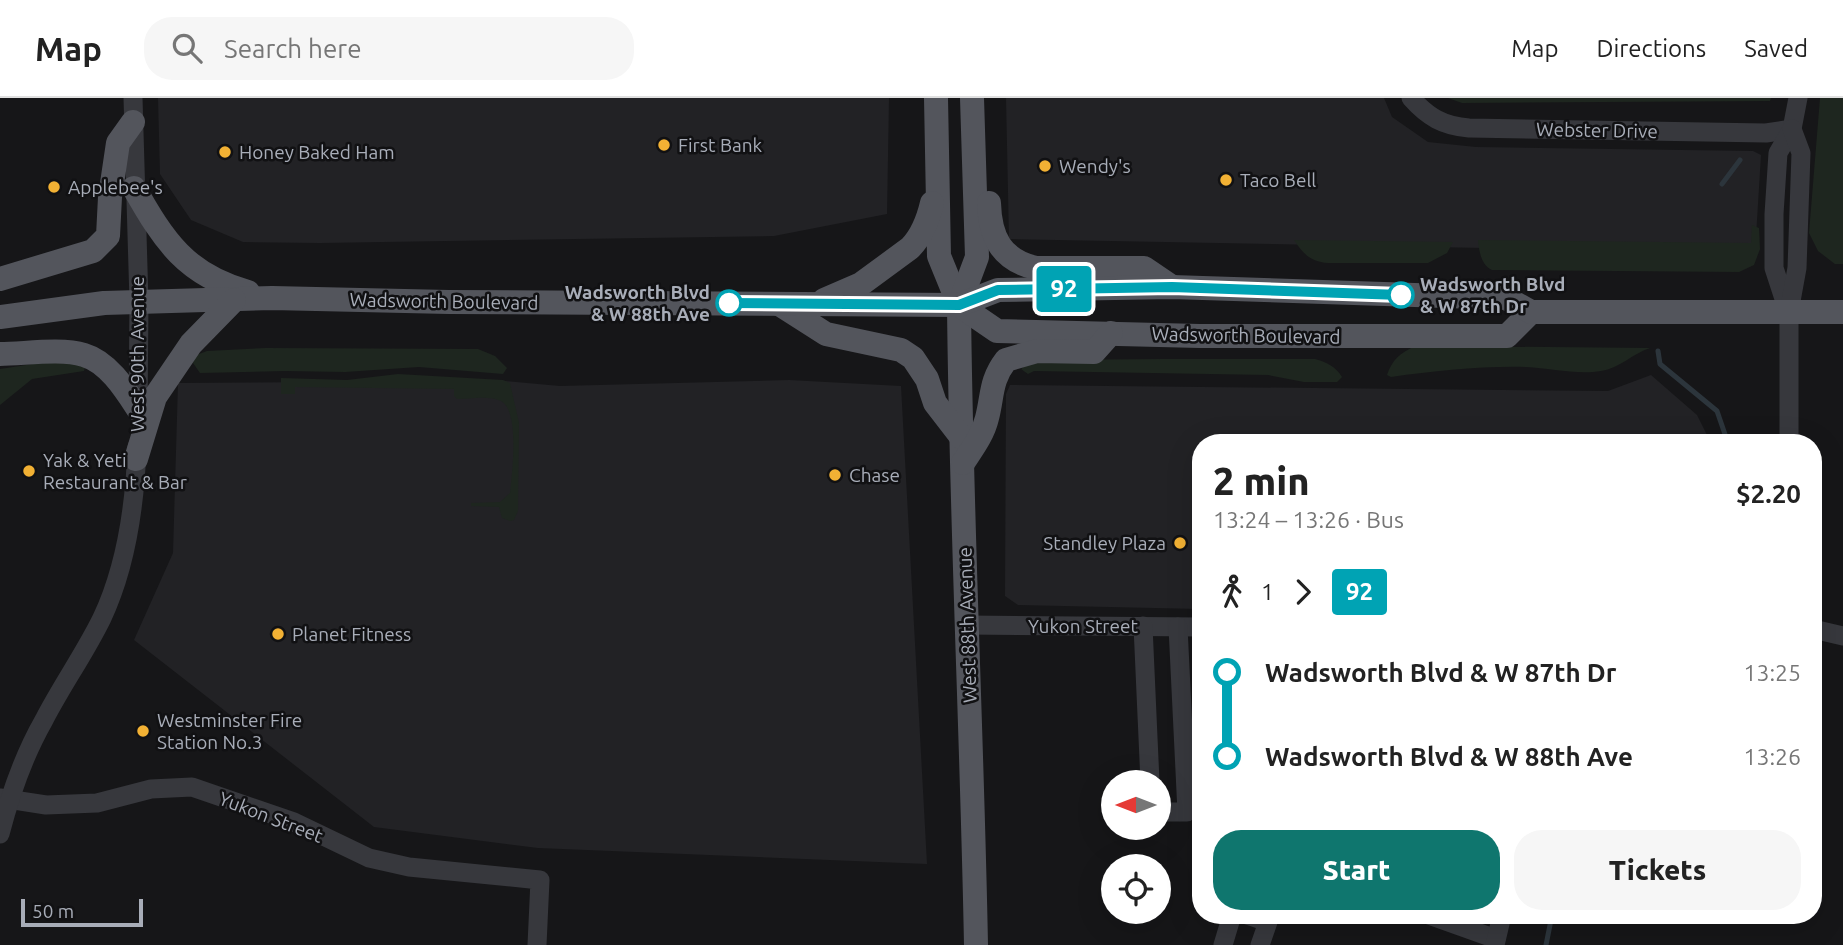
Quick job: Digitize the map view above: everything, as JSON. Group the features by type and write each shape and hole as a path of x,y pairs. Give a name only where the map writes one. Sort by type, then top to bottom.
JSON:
{"main road":[{"name":"West 88th Avenue","path":"936,98 939,256 959,305 965,625 974,820 976,945"},
{"name":"West 88th Avenue","path":"959,305 977,257 972,98"},
{"path":"0,279 93,251 108,236 110,197 118,143 133,110"},
{"path":"974,160 989,185 989,225 998,246 1024,265 1036,268 1144,268 1172,287"},
{"path":"813,304 861,284 916,242 928,220 937,180"},
{"path":"134,188 159,231 183,259 223,285 272,298"},
{"name":"Wadsworth Boulevard","path":"0,317 95,304 272,298 959,305 998,290 1172,287 1506,298 1531,313 1843,313"},
{"path":"136,458 155,397 191,344 234,299"},
{"path":"778,304 826,334 901,350 912,358 927,379 934,403 963,451 978,442 987,419 991,386 1006,360 1037,351 1094,352 1111,333"},
{"name":"Wadsworth Boulevard","path":"959,305 996,331 1200,336 1507,336 1531,313"},
{"path":"0,354 66,352 84,355 98,362 121,384 138,409"}],"street":[{"name":"Webster Drive","path":"1411,98 1435,121 1453,127 1766,133 1792,129"},
{"path":"1789,434 1789,312 1797,268 1801,153 1792,129 1798,98"},
{"name":"West 90th Avenue","path":"0,834 4,799 42,723 102,617 118,576 129,527 138,409 139,302 133,110"},
{"name":"Yukon Street","path":"965,625 1192,627"},
{"path":"1143,626 1149,770"},
{"path":"1171,813 1187,812 1178,627"},
{"path":"1822,631 1843,636"},
{"name":"Yukon Street","path":"4,799 47,805 97,803 151,789 192,787 294,821 369,858 409,867 540,880 537,945"},
{"path":"1223,945 1229,924"},
{"path":"1260,945 1267,924"},
{"path":"1451,924 1495,942 1500,924"}],"shaded area":[{"path":"158,98 889,98 887,214 774,236 243,242 191,220 160,174"},
{"path":"1006,98 1384,98 1392,117 1428,142 1476,147 1753,151 1761,155 1755,253 1009,239"},
{"path":"1448,98 1771,98 1770,101 1462,103"},
{"path":"1820,98 1843,98 1843,264 1835,264 1818,251 1809,233"},
{"path":"1752,225 1759,228 1760,249 1754,265 1739,272 1492,270 1483,261 1478,240 1751,243"},
{"path":"1294,240 1453,242 1447,253 1428,263 1328,263 1308,256"},
{"path":"1415,346 1650,348 1614,367 1592,372 1509,367 1458,369 1391,377 1387,375 1397,358"},
{"path":"266,348 478,349 495,356 507,368 503,374 419,367 345,372 200,373 193,363 194,356 207,351"},
{"path":"1315,359 1331,365 1342,377 1337,382 1304,382 1268,375 1034,371 1028,374 1021,369 1027,364 1045,360"},
{"path":"59,360 85,367 84,371 32,379 0,405 0,369"},
{"path":"398,374 503,380 510,383 519,423 518,511 514,520 502,518 499,507 471,506 471,503 500,502 510,493 513,429 507,407 501,401 485,398 457,399 454,389 295,387 295,394 281,394 281,378 347,380"},
{"path":"1651,375 1697,415 1706,434 1192,434 1192,609 1018,605 1005,596 1006,394 1010,385 1608,391"},
{"path":"789,380 901,386 927,864 538,848 374,827 134,640 173,553 178,383 504,381 560,386"}],"waterway":[{"path":"1722,184 1740,160"},
{"path":"1658,351 1660,364 1717,411 1725,434"},
{"path":"1546,945 1550,924"}],"bus line":[{"name":"92","path":"729,303 959,305 998,290 1172,287 1401,295"}],"place":[{"name":"First Bank","path":"664,145"},
{"name":"Honey Baked Ham","path":"225,152"},
{"name":"Wendy's","path":"1045,166"},
{"name":"Taco Bell","path":"1226,180"},
{"name":"Applebee's","path":"54,187"},
{"name":"Wadsworth Blvd & W 87th Dr","path":"1401,295"},
{"name":"Wadsworth Blvd & W 88th Ave","path":"729,303"},
{"name":"Yak & Yeti Restaurant & Bar","path":"29,471"},
{"name":"Chase","path":"835,475"},
{"name":"Standley Plaza","path":"1180,543"},
{"name":"Planet Fitness","path":"278,634"},
{"name":"Westminster Fire Station No.3","path":"143,731"}]}
